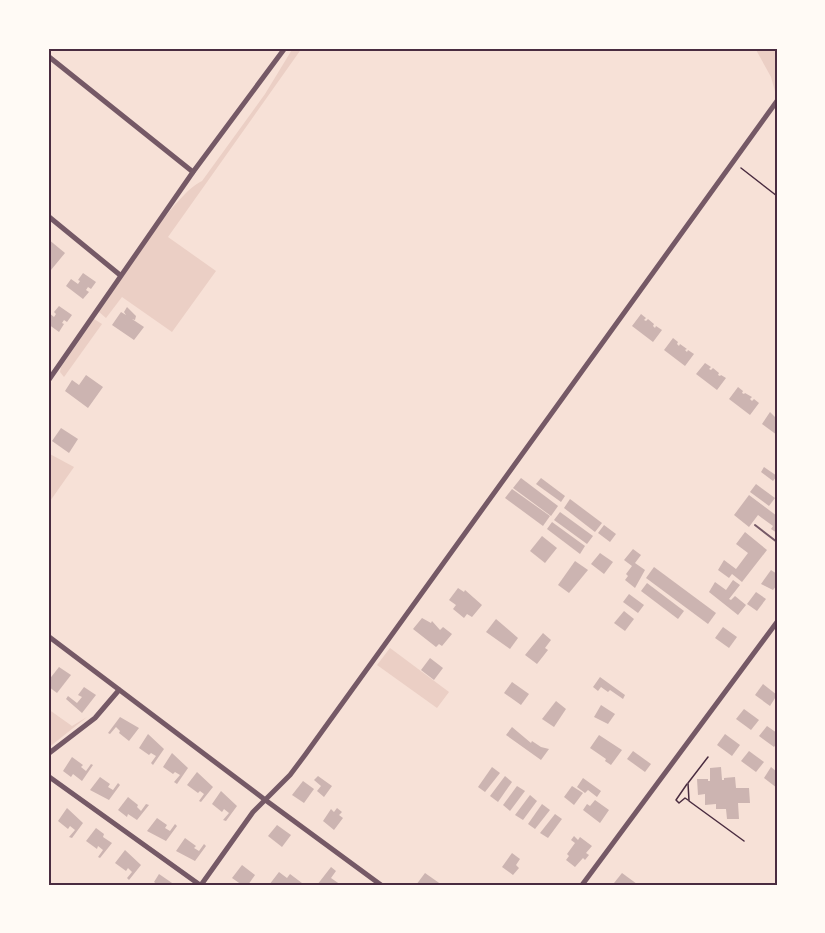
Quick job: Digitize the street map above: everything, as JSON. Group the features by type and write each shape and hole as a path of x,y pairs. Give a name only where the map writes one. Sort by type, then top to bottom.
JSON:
{"street":[{"path":"48,381 193,172 285,48"},
{"path":"48,56 193,172"},
{"path":"48,776 200,885 264,800 290,775 777,101"},
{"path":"48,216 120,275"},
{"path":"582,885 777,622"},
{"path":"48,636 264,800 381,885"},
{"path":"48,754 95,718 119,690"}],"lane":[{"path":"755,525 777,542"}],"path":[{"path":"741,168 777,196"},
{"path":"685,798 681,802 677,802 676,799 708,757"},
{"path":"685,780 688,783 689,801"},
{"path":"680,794 744,841"}],"shaded area":[{"path":"293,48 302,48 168,237 216,271 172,332 122,297 106,318 99,312 133,261 162,220 190,189 202,181 265,94"},
{"path":"755,48 777,48 776,95 771,77"},
{"path":"94,319 102,324 64,377 60,372 61,367"},
{"path":"48,453 74,467 48,504"},
{"path":"390,648 449,692 437,708 377,665"},
{"path":"48,709 72,726 87,717 48,748"}],"building":[{"path":"48,239 65,253 51,270 48,267"},
{"path":"83,273 96,282 91,289 88,287 86,290 89,292 83,299 66,286 71,279 78,284"},
{"path":"59,306 72,315 67,322 64,320 59,332 48,324 48,312 54,317 56,314 54,312"},
{"path":"127,307 136,316 135,320 132,319 144,327 134,340 112,325 121,312 126,315 124,312"},
{"path":"641,314 646,318 644,320 648,319 655,328 656,326 662,330 653,342 632,326"},
{"path":"673,338 679,346 680,344 687,349 685,350 687,352 688,350 694,354 685,366 664,350"},
{"path":"705,363 711,367 709,369 713,368 719,373 718,375 726,378 717,390 696,374"},
{"path":"86,375 103,387 88,408 65,391 72,380 79,385"},
{"path":"738,387 743,391 742,393 752,397 750,399 752,401 754,399 759,403 750,415 729,399"},
{"path":"770,412 777,419 777,435 762,424"},
{"path":"61,428 78,439 69,453 52,441"},
{"path":"764,467 777,476 773,481 761,472"},
{"path":"521,478 558,506 551,516 513,488"},
{"path":"541,478 565,496 561,502 536,484"},
{"path":"756,484 775,498 769,506 750,492"},
{"path":"512,489 550,516 543,526 505,498"},
{"path":"749,495 777,516 777,533 771,529 773,526 758,515 749,527 734,515"},
{"path":"570,499 602,523 595,532 564,508"},
{"path":"560,512 593,536 587,544 554,520"},
{"path":"552,522 585,546 580,554 547,529"},
{"path":"604,525 616,534 610,542 598,533"},
{"path":"745,532 767,550 742,582 732,574 729,578 718,570 724,560 736,569 748,553 736,544"},
{"path":"542,536 557,548 545,563 530,551"},
{"path":"633,549 641,555 635,563 645,570 635,588 625,580 632,566 624,560"},
{"path":"600,553 613,562 604,574 591,564"},
{"path":"575,561 588,570 569,593 558,585"},
{"path":"654,567 716,613 708,624 646,578"},
{"path":"771,570 777,574 777,585 773,590 761,584"},
{"path":"733,580 740,585 729,599 735,596 746,605 738,615 709,592 715,582 726,590"},
{"path":"647,583 684,611 678,619 641,591"},
{"path":"458,588 464,592 465,590 482,605 472,617 467,614 464,618 453,609 456,605 449,600"},
{"path":"756,592 766,599 757,611 747,604"},
{"path":"629,594 644,605 638,613 623,602"},
{"path":"624,611 634,619 625,631 614,623"},
{"path":"422,618 431,623 432,621 440,630 443,627 452,634 442,646 439,644 436,647 413,629"},
{"path":"496,619 518,638 510,649 486,632"},
{"path":"723,627 737,637 729,648 715,638"},
{"path":"543,633 551,640 545,648 548,650 537,664 525,655"},
{"path":"430,658 443,668 434,680 421,670"},
{"path":"59,667 71,675 57,693 49,687 48,681"},
{"path":"600,677 625,695 623,699 610,690 608,692 601,687 598,691 593,687"},
{"path":"512,682 529,694 521,705 504,693"},
{"path":"763,684 777,695 770,706 755,695"},
{"path":"84,687 96,695 82,713 66,699 68,696 77,703 82,697 78,695"},
{"path":"556,701 566,709 554,727 542,719"},
{"path":"601,705 615,714 608,724 594,717"},
{"path":"744,709 759,720 751,730 736,719"},
{"path":"120,717 139,728 129,741 119,733 116,727 110,734 108,733"},
{"path":"767,726 777,733 777,743 774,747 759,736"},
{"path":"512,727 531,743 532,741 549,749 541,760 506,735"},
{"path":"148,734 164,749 153,765 151,763 156,756 151,753 149,755 139,748"},
{"path":"725,734 740,745 732,756 717,745"},
{"path":"599,735 622,750 611,765 590,748"},
{"path":"633,751 651,764 645,772 627,759"},
{"path":"749,751 764,762 756,772 741,761"},
{"path":"172,753 188,768 177,784 174,782 180,775 175,772 173,774 163,767"},
{"path":"72,757 83,765 81,767 86,771 91,764 93,765 82,781 73,774 71,777 63,771"},
{"path":"492,767 500,773 485,792 478,787"},
{"path":"721,767 722,780 735,777 736,788 749,788 750,803 738,803 739,819 727,819 726,809 716,809 716,804 705,805 705,794 698,795 697,779 710,781 710,768"},
{"path":"771,767 777,772 777,788 764,778"},
{"path":"197,772 213,787 201,802 199,801 204,794 200,791 198,793 187,785"},
{"path":"318,776 332,786 324,797 317,791 321,786 314,780"},
{"path":"505,776 512,782 498,802 490,796"},
{"path":"100,777 110,784 108,787 113,790 118,783 120,785 109,800 90,790"},
{"path":"583,778 601,791 597,797 588,790 585,793 577,787"},
{"path":"303,781 314,789 304,803 292,795"},
{"path":"517,786 525,791 510,811 503,805"},
{"path":"572,786 583,793 574,805 564,797"},
{"path":"221,791 237,806 226,821 223,820 229,813 224,809 222,812 212,804"},
{"path":"530,795 537,801 523,820 515,815"},
{"path":"128,797 138,805 141,811 146,804 149,805 137,820 128,814 127,817 118,810"},
{"path":"595,800 609,810 600,823 583,810 587,804 590,806"},
{"path":"542,804 550,810 535,829 528,824"},
{"path":"67,808 83,823 72,838 69,837 75,830 70,826 68,829 58,821"},
{"path":"337,808 342,812 339,815 343,818 334,830 323,821 331,809 334,812"},
{"path":"555,814 562,819 548,838 540,833"},
{"path":"157,818 167,825 165,828 170,831 175,824 177,826 166,841 147,831"},
{"path":"277,825 291,835 282,847 268,836"},
{"path":"96,828 112,843 100,858 98,857 103,850 98,846 97,849 86,841"},
{"path":"574,836 578,840 580,837 592,846 586,853 589,855 585,860 583,858 575,867 566,860 569,856 567,854 575,843 571,840"},
{"path":"185,838 199,851 204,844 206,846 195,861 176,851"},
{"path":"125,850 141,865 129,880 127,878 132,872 128,868 126,871 115,863"},
{"path":"512,853 520,859 516,865 519,868 513,875 502,867"},
{"path":"242,865 255,875 248,885 242,885 232,878"},
{"path":"331,867 336,871 331,878 341,885 317,885"},
{"path":"279,872 287,878 290,874 302,883 301,885 269,885"},
{"path":"425,873 442,885 416,885"},
{"path":"622,873 637,884 617,885 614,883"},
{"path":"159,874 175,885 158,885 154,882"}]}
